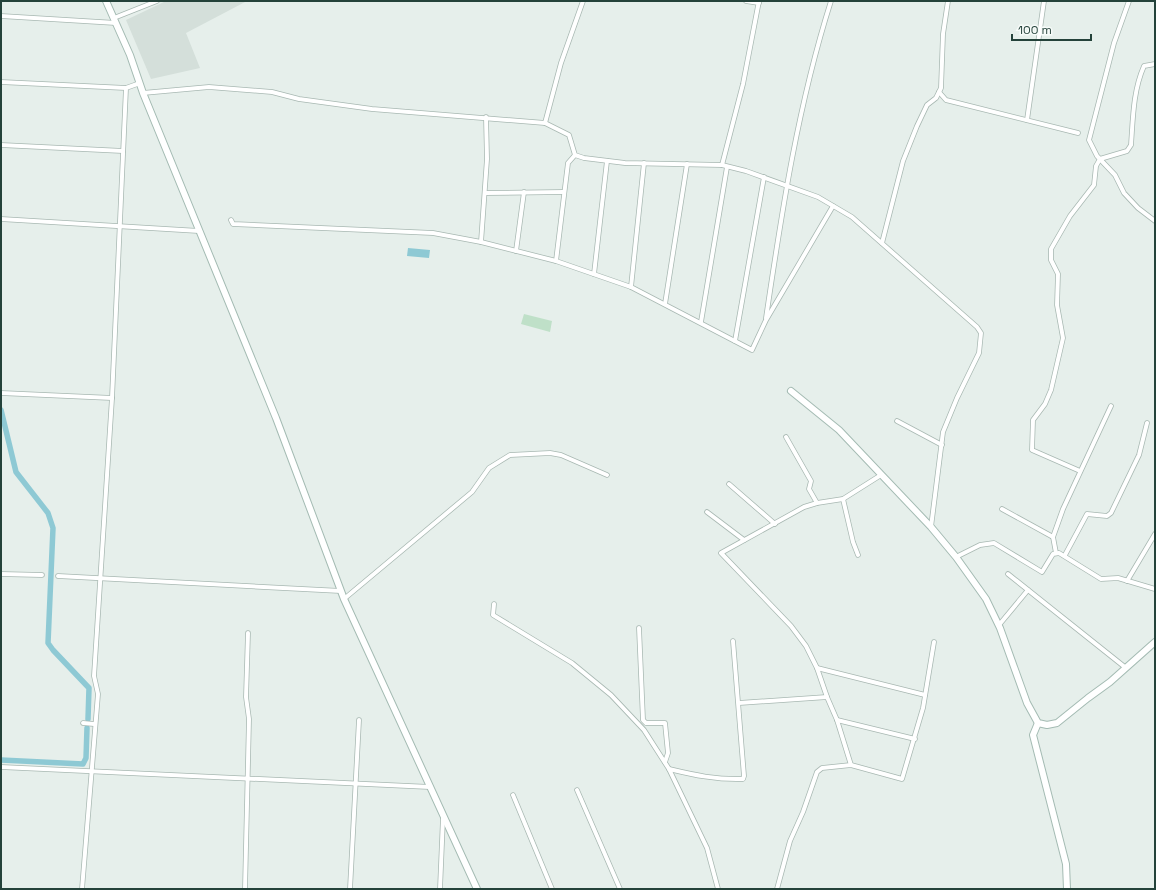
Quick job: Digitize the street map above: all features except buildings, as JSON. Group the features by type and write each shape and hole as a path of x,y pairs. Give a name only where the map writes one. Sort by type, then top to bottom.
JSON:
{"main road":[{"path":"106,1 276,418 344,599 478,889"},
{"path":"791,391 839,430 931,527 956,557 986,598 998,625 1027,703 1038,723 1047,726 1057,723 1126,668 1155,642"},
{"path":"1038,723 1033,735 1066,864 1067,889"}],"street":[{"path":"1,16 115,20 157,1"},
{"path":"545,123 561,63 583,1"},
{"path":"722,165 743,84 759,2 746,1"},
{"path":"766,320 786,185 812,67 831,1"},
{"path":"882,243 904,161 916,126 927,105 936,98 941,88 943,34 948,1"},
{"path":"1027,120 1044,1"},
{"path":"1129,1 1112,50 1089,140 1100,159 1115,175 1124,193 1138,208 1155,221"},
{"path":"1080,471 1032,450 1031,437 1033,420 1045,404 1052,390 1063,338 1057,305 1058,274 1051,260 1051,249 1070,216 1094,185 1096,166 1100,159 1127,150 1131,145 1134,97 1138,80 1144,66 1155,64"},
{"path":"1,82 126,88 140,83"},
{"path":"143,93 209,87 272,92 300,100 372,109 486,117 545,123 569,135 575,155"},
{"path":"82,889 90,770 98,694 94,676 112,398 126,88"},
{"path":"939,92 946,100 1078,133"},
{"path":"481,242 487,159 486,117"},
{"path":"1,145 123,151"},
{"path":"575,155 584,158 607,161 722,165 764,177 818,197 852,217 977,327 981,333 979,353 957,398 943,432 931,527"},
{"path":"556,260 568,163 575,155"},
{"path":"594,274 607,161"},
{"path":"631,287 644,163"},
{"path":"665,304 687,164"},
{"path":"701,322 727,167"},
{"path":"735,341 764,177"},
{"path":"485,192 564,192"},
{"path":"516,251 524,192"},
{"path":"231,220 233,224 432,233 481,242 556,260 631,287 701,322 752,350 766,320 833,206"},
{"path":"1,219 199,231"},
{"path":"1,393 112,398"},
{"path":"956,557 980,545 994,543 1042,572 1056,552 1053,537 1080,471 1111,406"},
{"path":"897,421 942,445"},
{"path":"1065,555 1087,514 1107,516 1111,513 1140,455 1146,423"},
{"path":"786,437 811,481 809,490 817,503"},
{"path":"344,599 472,492 489,468 510,455 550,453 561,455 607,474"},
{"path":"851,765 837,720 817,668 806,646 791,626 721,554 722,550 744,540 804,507 817,503 843,499 881,475"},
{"path":"729,484 774,524"},
{"path":"843,499 853,542 858,555"},
{"path":"1002,509 1053,537"},
{"path":"707,512 744,540"},
{"path":"1127,581 1155,534"},
{"path":"1056,552 1065,555 1101,579 1118,578 1155,589"},
{"path":"1,574 42,575"},
{"path":"1008,574 1126,668"},
{"path":"58,576 341,591"},
{"path":"998,625 1028,590"},
{"path":"494,604 493,615 572,663 611,695 644,730 669,769 707,848 718,889"},
{"path":"639,628 643,720 646,723 665,723 668,753 665,762"},
{"path":"245,889 249,719 246,697 248,633"},
{"path":"669,769 726,780 743,779 745,773 734,641"},
{"path":"776,889 790,841 803,812 817,772 822,768 851,765 902,779 915,739 926,695 934,642"},
{"path":"817,668 926,695"},
{"path":"739,703 827,697"},
{"path":"350,889 354,784 359,720"},
{"path":"837,720 915,739"},
{"path":"83,723 94,724"},
{"path":"1,767 74,772 90,770 430,787"},
{"path":"577,790 620,889"},
{"path":"513,795 552,889"},
{"path":"440,889 443,816"}],"shaded area":[{"path":"166,1 247,1 186,33 200,68 151,79 126,20"}],"green space":[{"path":"524,314 552,321 550,332 521,324"}],"water":[{"path":"408,248 430,250 429,258 407,256"}],"waterway":[{"path":"1,410 16,472 48,513 53,528 48,643 89,688 88,719"},
{"path":"1,760 83,764 86,758 87,728"}]}
